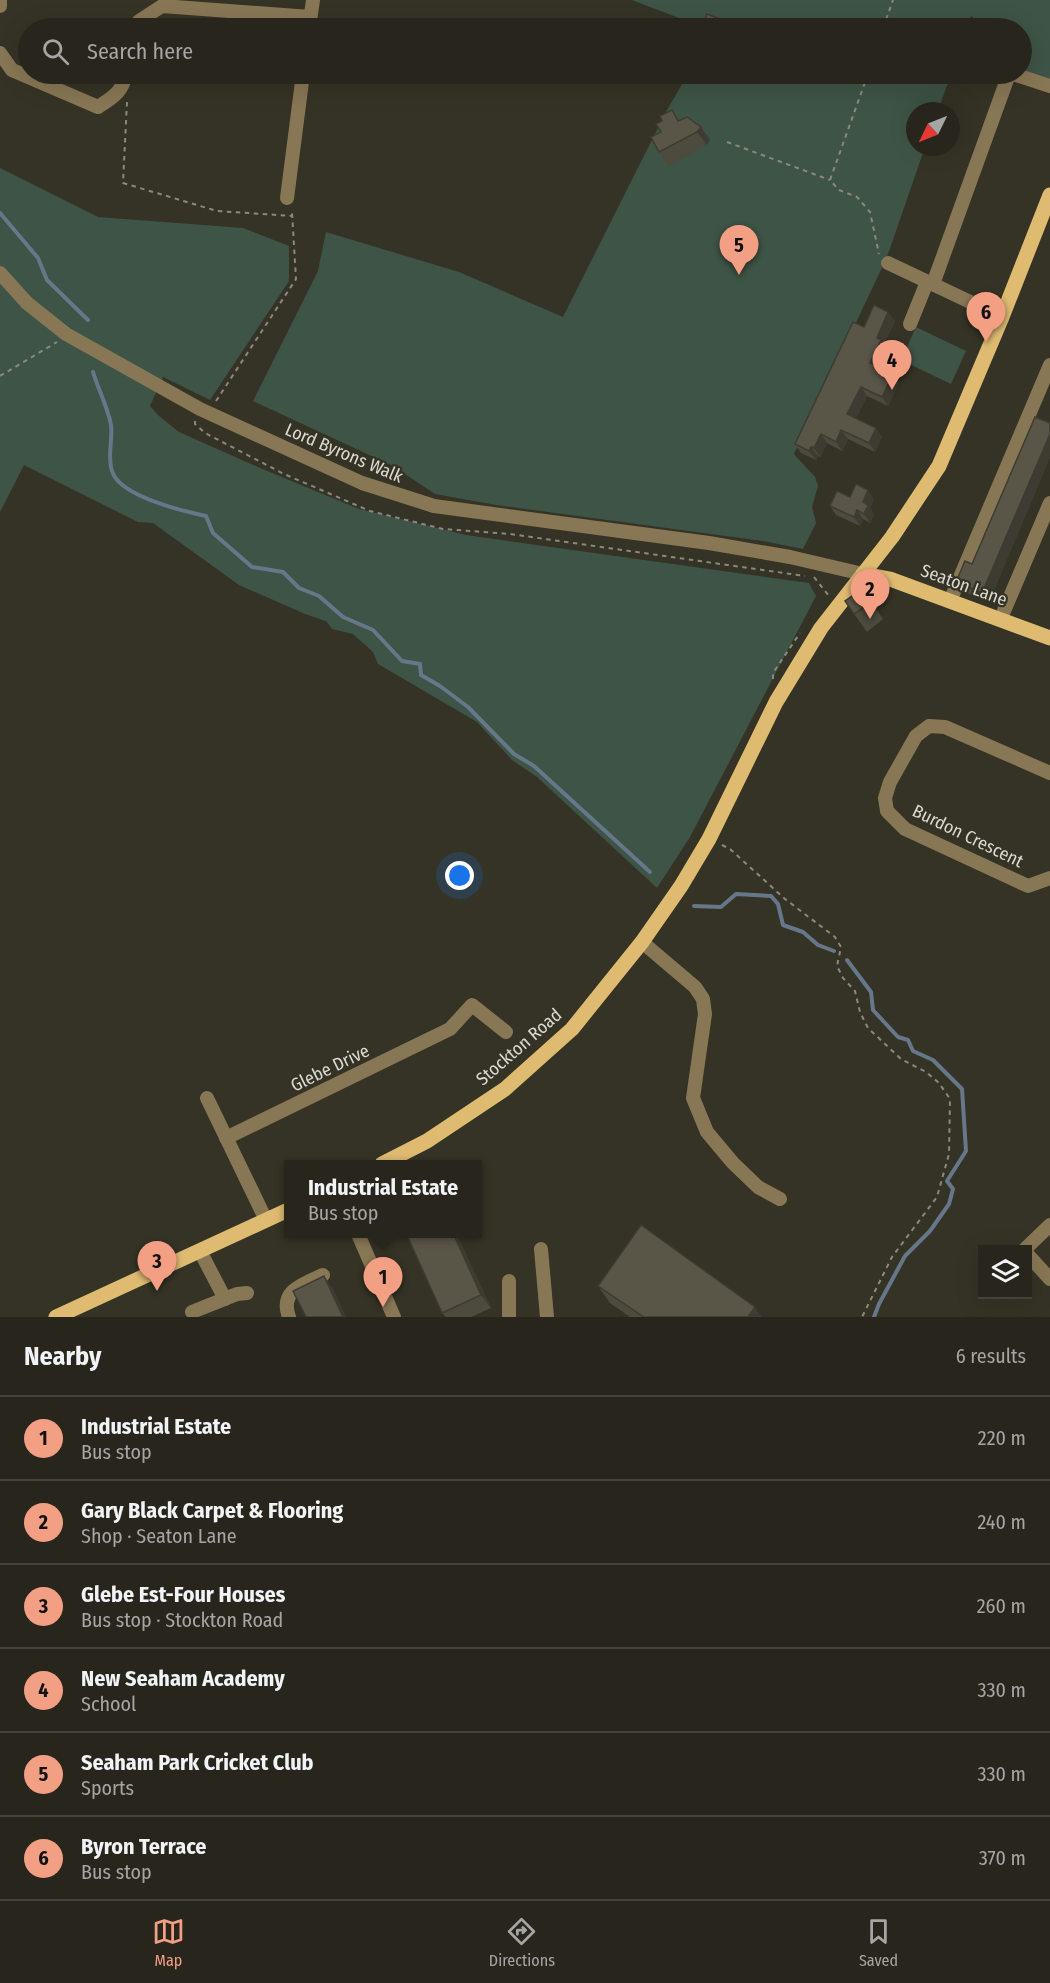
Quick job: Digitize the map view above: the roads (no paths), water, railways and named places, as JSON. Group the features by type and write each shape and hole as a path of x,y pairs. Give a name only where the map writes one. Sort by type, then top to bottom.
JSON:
{"main road":[{"name":"Stockton Road","path":"389,1160 428,1141 505,1089 572,1029 653,926 710,839 776,702 822,628 892,537 939,466 1002,317 1050,195"},
{"name":"Seaton Lane","path":"863,574 890,579 1001,618 1050,638"},
{"path":"56,1317 284,1212"}],"street":[{"path":"0,0 0,6"},
{"path":"310,18 313,0"},
{"path":"143,18 162,3 278,18"},
{"path":"0,53 12,70 18,73"},
{"path":"1032,80 1050,86"},
{"path":"45,84 98,107 114,97 124,84"},
{"path":"287,198 302,84"},
{"path":"910,324 930,283 1007,84"},
{"path":"888,263 1002,317"},
{"name":"Lord Byrons Walk","path":"0,273 27,303 66,334 200,409 362,483 434,506 709,543 790,557 863,574"},
{"path":"950,601 1050,365"},
{"path":"1001,618 1050,503"},
{"name":"Burdon Crescent","path":"1050,773 945,727 929,726 916,736 890,782 885,798 887,811 905,829 1028,886 1050,878"},
{"path":"642,942 695,987 703,999 705,1014 693,1098 707,1132 733,1163 758,1187 780,1199"},
{"name":"Glebe Drive","path":"226,1138 450,1029 472,1005 506,1032"},
{"path":"207,1098 266,1220"},
{"path":"1029,1245 1050,1225"},
{"path":"360,1238 394,1317"},
{"path":"540,1249 547,1317"},
{"path":"200,1251 225,1299"},
{"path":"1032,1259 1050,1279"},
{"path":"289,1317 285,1308 288,1296 302,1284 322,1275"},
{"path":"509,1281 509,1317"},
{"path":"192,1312 237,1294 247,1293"}],"waterway":[{"path":"0,213 38,258 47,280 88,320"},
{"path":"93,372 110,419 111,465 117,480 126,488 153,501 206,516 213,533 252,567 283,572 299,588 319,596 343,617 373,630 402,661 420,664 421,675 468,707 514,754 534,766 650,872"},
{"path":"694,906 721,907 736,894 771,896 778,904 783,925 803,932 818,945 834,951"},
{"path":"847,960 871,992 873,1010 898,1037 908,1040 913,1051 933,1060 962,1089 966,1151 947,1181 953,1189 949,1204 930,1231 905,1256 874,1317"}],"place":[{"name":"Seaham Park Cricket Club","path":"739,275"},
{"name":"Byron Terrace","path":"986,342"},
{"name":"New Seaham Academy","path":"892,390"},
{"name":"Gary Black Carpet & Flooring","path":"870,619"},
{"name":"Glebe Est-Four Houses","path":"157,1291"},
{"name":"Industrial Estate","path":"383,1307"}]}
